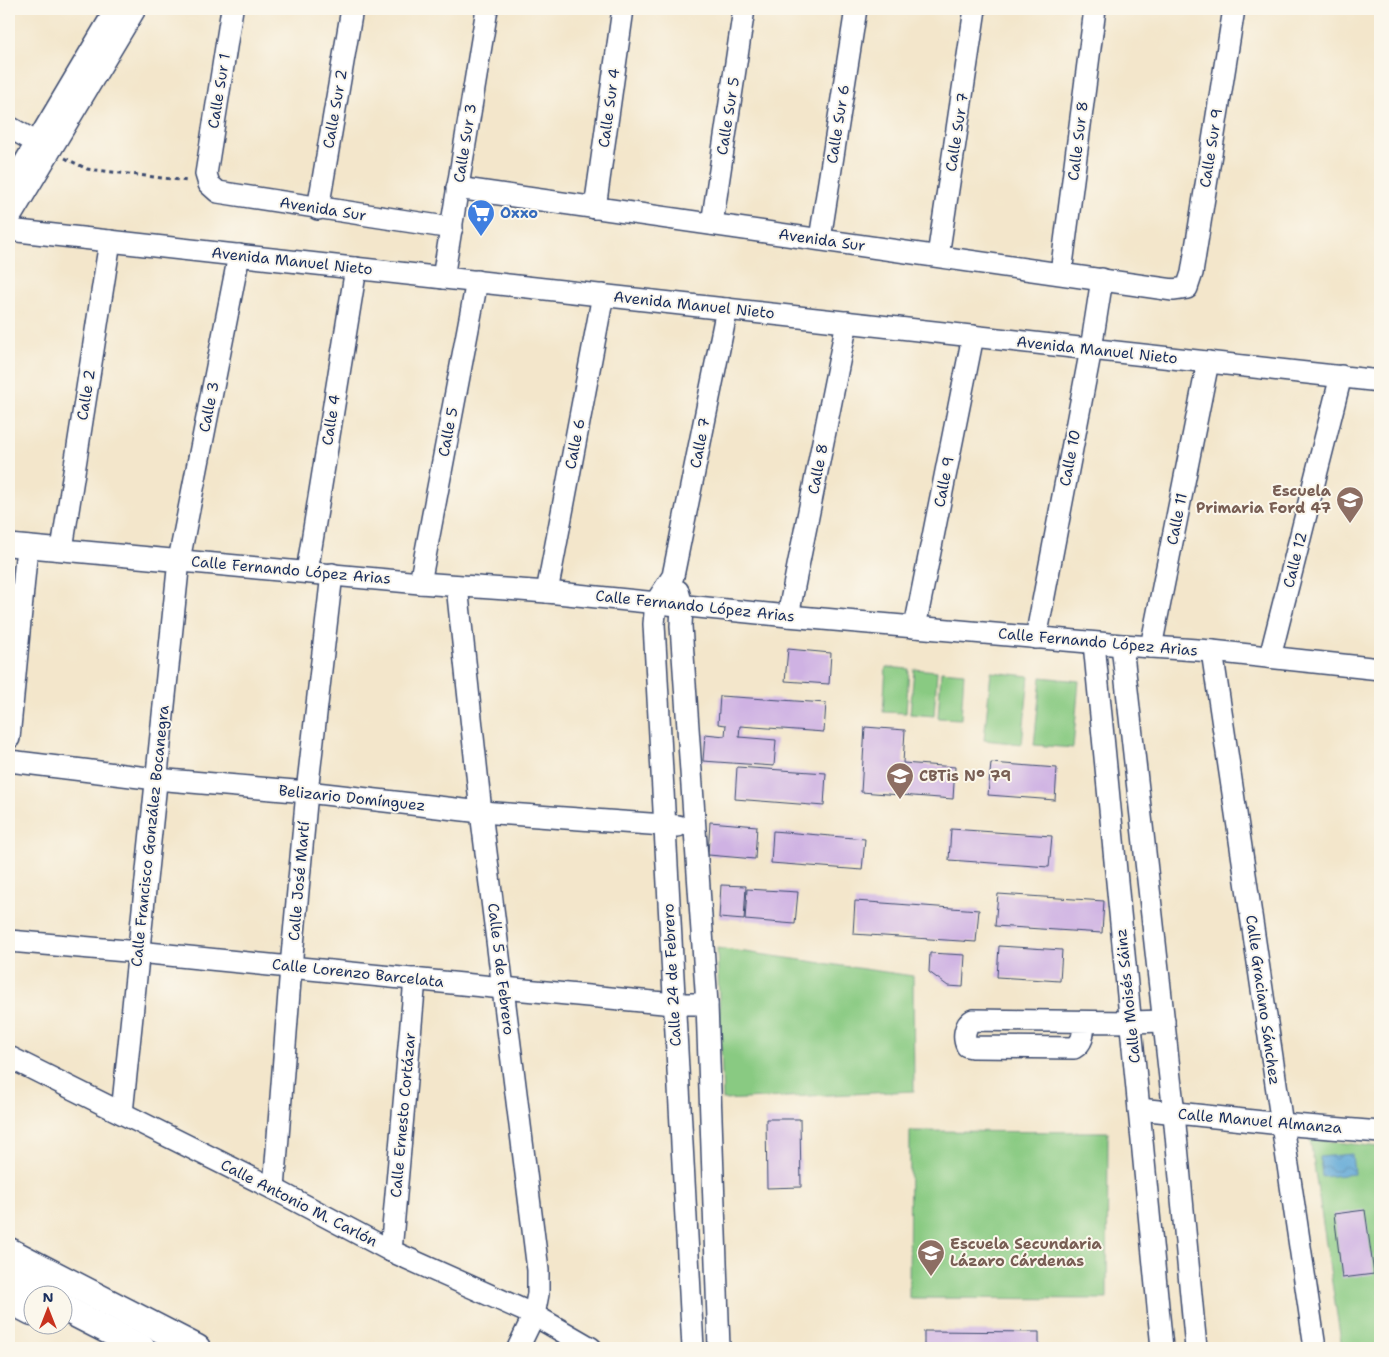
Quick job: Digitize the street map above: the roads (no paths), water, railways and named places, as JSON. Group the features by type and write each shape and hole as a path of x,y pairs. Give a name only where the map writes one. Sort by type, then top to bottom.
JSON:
{"main road":[{"path":"9,1251 197,1348"},
{"path":"72,1312 142,1348"},
{"path":"72,1331 105,1348"}],"street":[{"path":"9,219 44,147 116,9"},
{"path":"9,189 44,147 135,9"},
{"name":"Calle Sur 1","path":"207,179 232,9"},
{"name":"Calle Sur 2","path":"318,209 352,9"},
{"name":"Calle Sur 3","path":"443,278 487,9"},
{"name":"Calle Sur 4","path":"595,208 623,9"},
{"name":"Calle Sur 5","path":"712,224 744,9"},
{"name":"Calle Sur 6","path":"820,239 856,9"},
{"name":"Calle Sur 7","path":"938,256 975,9"},
{"name":"Calle Sur 8","path":"1061,273 1095,9"},
{"name":"Calle Sur 9","path":"1187,288 1192,273 1234,9"},
{"path":"9,126 44,147"},
{"name":"Avenida Sur","path":"207,179 218,192 318,209 452,228"},
{"name":"Avenida Sur","path":"457,188 1173,290 1187,288"},
{"name":"Avenida Manuel Nieto","path":"9,230 1380,381"},
{"name":"Calle 2","path":"62,549 110,241"},
{"name":"Calle 3","path":"180,560 239,255"},
{"name":"Calle 4","path":"306,572 356,268"},
{"name":"Calle 10","path":"1036,638 1091,349 1102,279"},
{"name":"Calle 5","path":"420,583 477,282"},
{"name":"Calle 6","path":"547,592 603,295"},
{"name":"Calle 7","path":"656,602 673,576 727,309"},
{"name":"Calle 8","path":"788,616 848,322"},
{"name":"Calle 9","path":"915,627 973,336"},
{"name":"Calle 11","path":"1151,647 1208,362"},
{"name":"Calle 12","path":"1270,657 1341,376"},
{"path":"9,738 18,546"},
{"name":"Calle Fernando López Arias","path":"18,546 420,583 547,592 1122,646 1212,651 1270,657 1380,673"},
{"name":"Calle Francisco González Bocanegra","path":"122,1113 180,560"},
{"name":"Calle José Martí","path":"274,1190 307,792 332,574"},
{"name":"Calle 7","path":"673,576 682,605"},
{"name":"Calle 5 de Febrero","path":"457,586 481,812 538,1270 538,1294 534,1315 518,1348"},
{"name":"Calle 24 de Febrero","path":"656,602 654,624 693,1348"},
{"path":"682,605 707,1004 719,1348"},
{"name":"Calle Moisés Sáinz","path":"1094,643 1162,1348"},
{"path":"1122,646 1174,1114 1196,1348"},
{"name":"Calle Graciano Sánchez","path":"1212,651 1315,1348"},
{"name":"Belizario Domínguez","path":"9,761 156,779 307,792 481,812 665,826 695,826"},
{"name":"Calle Lorenzo Barcelata","path":"9,941 674,1004 707,1004"},
{"name":"Calle Ernesto Cortázar","path":"391,1251 415,979"},
{"path":"1084,1022 1082,1039 1080,1044 1074,1048 972,1047 967,1046 965,1043 966,1028 968,1023 973,1020 1164,1021"},
{"name":"Calle Antonio M. Carlón","path":"9,1057 391,1251 534,1315 591,1348"},
{"name":"Calle Manuel Almanza","path":"1139,1109 1174,1114 1380,1132"}],"water":[{"path":"1352,1154 1354,1174 1322,1177 1320,1157"}],"place":[{"name":"Oxxo","path":"481,237"},
{"name":"Escuela Primaria Ford 47","path":"1350,524"},
{"name":"CBTis N° 79","path":"900,800"},
{"name":"Escuela Secundaria Lázaro Cárdenas","path":"931,1277"}]}
